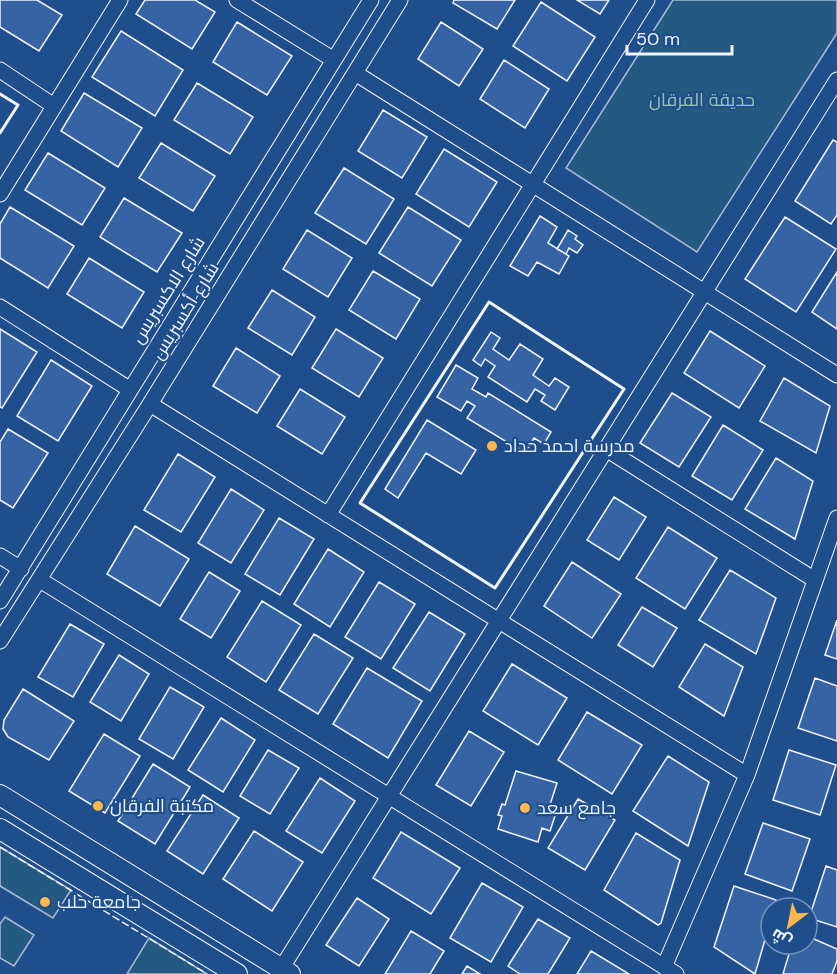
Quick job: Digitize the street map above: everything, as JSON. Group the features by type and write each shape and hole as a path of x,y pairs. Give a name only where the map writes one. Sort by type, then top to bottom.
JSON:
{"main road":[{"path":"0,795 286,971"},
{"path":"0,829 237,974"}],"street":[{"path":"0,194 120,0"},
{"path":"237,0 334,60"},
{"name":"شارع الاكسبريس","path":"0,601 371,0"},
{"name":"شارع أكسبريس","path":"0,641 400,0"},
{"path":"328,515 647,0"},
{"path":"0,70 54,106"},
{"path":"355,73 837,375"},
{"path":"286,971 389,796 837,80"},
{"path":"0,307 129,389"},
{"path":"150,404 747,775"},
{"path":"606,448 815,580"},
{"path":"40,579 670,970 747,775 837,518"},
{"path":"0,556 21,569"}],"green space":[{"name":"حديقة الفرقان","path":"673,0 837,0 837,33 697,252 566,168"},
{"path":"0,847 71,890 53,918 0,886"},
{"path":"5,917 34,935 14,966 0,958 0,924"},
{"path":"149,938 207,974 127,974"}],"building":[{"path":"0,0 37,0 62,15 39,51 0,27"},
{"path":"145,0 195,0 215,12 192,49 136,14"},
{"path":"454,0 515,0 497,29 453,3"},
{"path":"577,0 609,0 600,14"},
{"path":"541,2 595,37 567,81 513,46"},
{"path":"237,22 292,56 267,95 213,62"},
{"path":"441,22 483,49 459,86 418,59"},
{"path":"121,31 183,70 155,116 92,77"},
{"path":"504,60 549,89 525,128 480,99"},
{"path":"197,83 253,117 230,154 174,120"},
{"path":"84,93 142,128 118,167 61,131"},
{"path":"383,110 427,137 402,178 358,151"},
{"path":"833,140 837,142 837,215 831,224 795,201"},
{"path":"161,143 215,176 193,211 139,178"},
{"path":"444,149 497,182 469,227 416,194"},
{"path":"48,153 105,188 82,225 25,190"},
{"path":"344,168 394,199 366,244 315,213"},
{"path":"124,198 182,233 157,272 100,237"},
{"path":"10,207 74,246 48,288 0,258 0,224"},
{"path":"408,207 461,240 432,286 379,253"},
{"path":"540,216 557,227 548,243 569,256 559,274 537,262 528,276 510,266"},
{"path":"785,217 836,249 796,312 745,279"},
{"path":"307,230 352,258 328,297 283,269"},
{"path":"568,230 577,236 575,239 583,245 577,253 569,248 566,254 557,249"},
{"path":"89,258 144,292 122,328 67,294"},
{"path":"373,271 420,299 396,339 349,310"},
{"path":"837,272 837,329 812,312"},
{"path":"272,290 315,317 292,355 248,328"},
{"path":"0,329 37,352 2,408 0,407"},
{"path":"336,329 383,358 359,397 312,368"},
{"path":"710,331 765,366 739,408 684,373"},
{"path":"491,332 500,338 493,349 509,360 520,344 543,359 533,375 549,386 555,378 569,387 555,410 541,401 545,395 535,389 527,402 488,377 495,366 485,359 481,366 473,360"},
{"path":"236,348 280,376 257,413 213,386"},
{"path":"51,360 92,386 58,441 17,416"},
{"path":"456,365 478,378 472,389 486,397 488,393 551,432 544,444 534,438 525,453 467,418 475,406 467,401 461,411 437,397"},
{"path":"784,378 830,406 816,453 760,421"},
{"path":"300,389 345,417 322,454 277,426"},
{"path":"672,393 711,417 679,467 640,443"},
{"path":"427,420 476,450 461,474 426,453 398,498 385,489"},
{"path":"723,425 763,450 732,500 692,476"},
{"path":"8,429 48,453 13,508 0,500 0,442"},
{"path":"178,454 215,477 181,532 144,510"},
{"path":"776,458 813,481 795,539 745,509"},
{"path":"231,489 264,510 231,563 198,543"},
{"path":"614,497 646,517 619,560 587,540"},
{"path":"279,518 314,539 280,595 245,574"},
{"path":"135,526 189,559 160,606 107,574"},
{"path":"668,527 717,558 685,609 636,578"},
{"path":"328,549 364,572 330,627 294,604"},
{"path":"572,562 621,594 592,638 544,606"},
{"path":"730,570 776,598 756,654 699,620"},
{"path":"209,572 240,591 211,638 180,619"},
{"path":"379,582 415,604 381,659 345,637"},
{"path":"262,601 301,625 266,682 227,657"},
{"path":"642,607 677,628 653,667 618,645"},
{"path":"429,612 465,634 430,691 393,668"},
{"path":"837,620 837,659 825,655"},
{"path":"70,624 104,644 73,697 38,677"},
{"path":"314,634 353,658 318,714 279,690"},
{"path":"705,644 743,667 724,716 679,687"},
{"path":"119,655 149,674 121,721 90,702"},
{"path":"512,664 567,698 538,745 483,711"},
{"path":"367,668 422,701 388,758 333,724"},
{"path":"815,678 837,686 837,741 798,728"},
{"path":"170,687 204,707 173,759 139,739"},
{"path":"23,689 74,721 49,760 8,737 3,729 4,720"},
{"path":"587,712 642,745 612,794 558,760"},
{"path":"221,718 255,740 223,792 188,770"},
{"path":"469,731 504,752 471,806 436,785"},
{"path":"104,734 140,756 105,813 69,791"},
{"path":"268,750 299,768 270,814 240,796"},
{"path":"789,750 836,765 820,815 773,800"},
{"path":"668,756 709,782 688,846 633,811"},
{"path":"153,764 190,787 155,844 118,821"},
{"name":"جامع سعد","path":"516,771 557,783 548,811 556,813 550,831 542,828 538,842 498,829 502,816 498,815 502,804 505,805"},
{"path":"320,778 355,801 322,853 286,831"},
{"path":"203,795 239,818 203,874 167,851"},
{"path":"578,799 615,820 585,870 548,848"},
{"path":"763,823 810,839 792,891 745,874"},
{"path":"254,831 303,862 272,911 223,879"},
{"path":"401,832 460,868 431,914 373,878"},
{"path":"636,833 680,860 661,923 658,925 604,890"},
{"path":"826,866 837,870 837,927 819,921 819,896 816,896"},
{"path":"482,883 523,907 491,962 450,938"},
{"path":"734,886 764,896 759,896 760,956 755,974 714,947"},
{"path":"357,898 389,919 359,966 326,945"},
{"path":"538,919 570,938 548,974 520,974 508,966"},
{"path":"411,931 444,951 430,974 385,974"},
{"path":"819,941 837,949 837,961 832,974 783,974 788,956 819,956"},
{"path":"591,951 629,974 577,974"},
{"path":"467,966 480,974 462,974"}],"fence":[{"path":"0,847 207,974"}],"wall":[{"path":"0,94 18,105 0,133"},
{"path":"489,302 624,389 495,588 360,503 489,302"}],"place":[{"name":"مدرسة احمد حداد","path":"492,446"},
{"name":"مكتبة الفرقان","path":"98,806"},
{"name":"جامع سعد","path":"525,808"},
{"name":"جامعة حلب","path":"45,902"}]}
